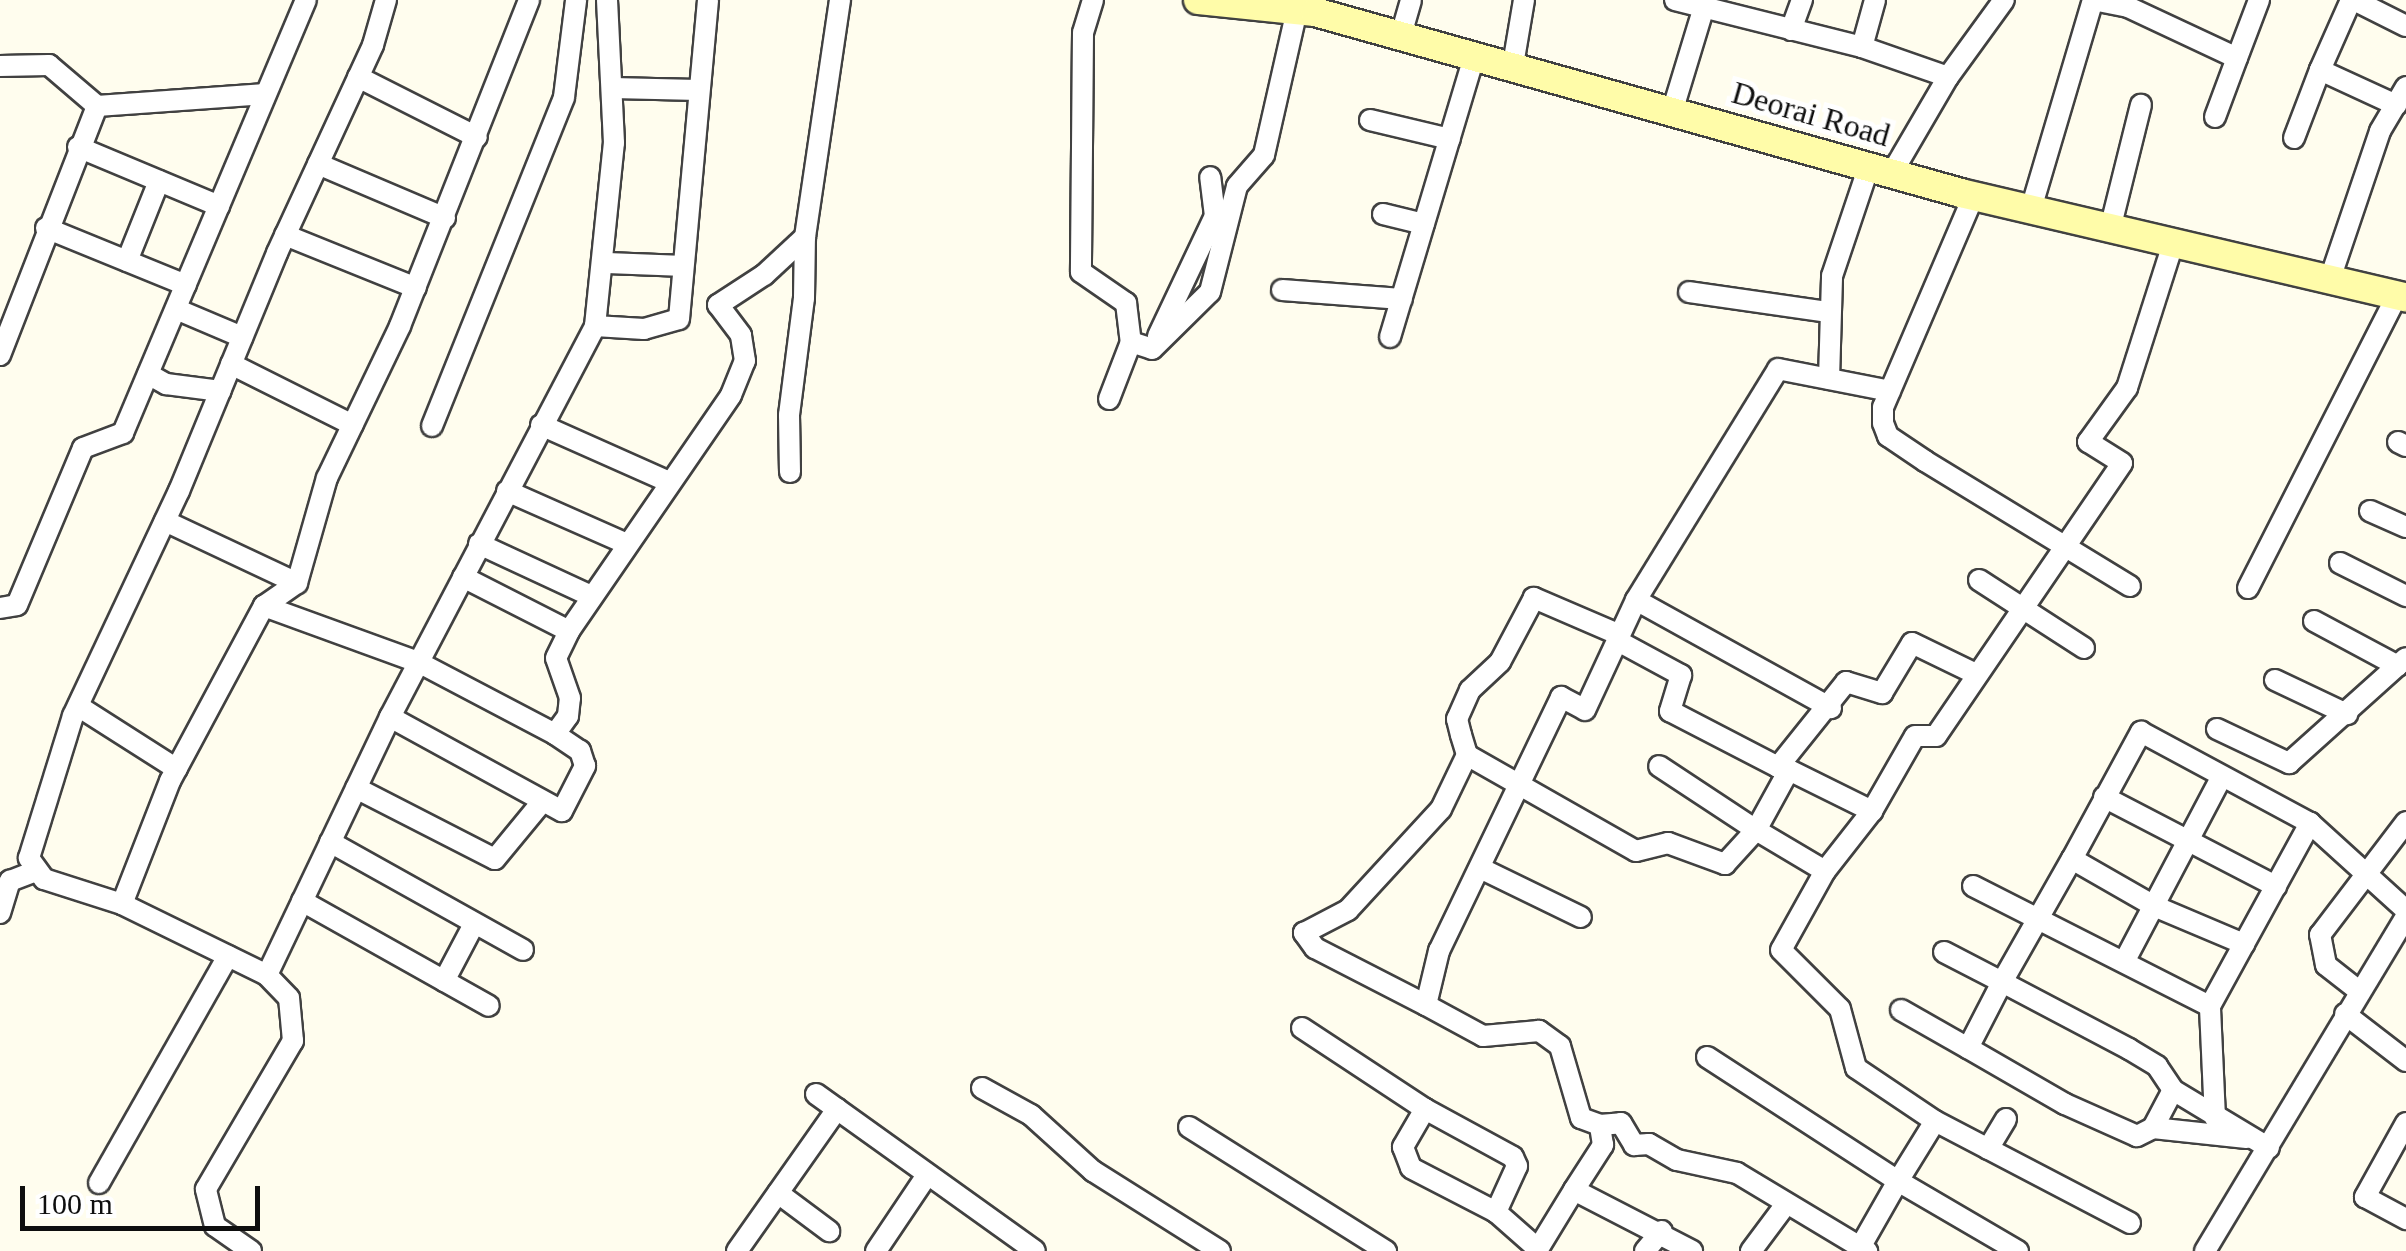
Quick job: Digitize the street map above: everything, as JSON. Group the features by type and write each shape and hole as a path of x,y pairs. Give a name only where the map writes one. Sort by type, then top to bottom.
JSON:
{"street":[{"path":"0,608 8,612 18,605 83,448 123,433 306,0"},
{"path":"34,872 29,858 78,706 165,522 285,235 358,77 386,0"},
{"path":"122,904 178,769 264,606 297,583 327,478 446,218 530,0"},
{"path":"432,426 564,97 576,0"},
{"path":"266,975 390,716 595,326 604,263 612,88 607,0"},
{"path":"679,319 708,0"},
{"path":"790,472 805,237 840,0"},
{"path":"1093,0 1082,33 1081,272 1126,303 1132,342 1110,399"},
{"name":"Deorai Road","path":"1198,0 1250,2 1298,10 1401,34 1974,196 2402,297"},
{"path":"1401,34 1411,0"},
{"path":"1513,65 1524,0"},
{"path":"1675,0 1705,4 1862,47 1948,77"},
{"path":"1792,30 1802,0"},
{"path":"1862,47 1874,0"},
{"path":"1829,379 1832,276 1881,170 2004,0"},
{"path":"2031,209 2094,0 2128,7 2237,58"},
{"path":"2215,117 2259,0"},
{"path":"2294,138 2353,0 2406,26"},
{"path":"1672,112 1705,4"},
{"path":"1152,350 1210,292 1237,186 1264,155 1298,10"},
{"path":"1390,337 1475,54"},
{"path":"0,66 49,65 97,106 266,94"},
{"path":"2320,70 2401,96 2329,282"},
{"path":"358,77 477,137"},
{"path":"612,88 699,90"},
{"path":"2110,229 2141,105"},
{"path":"0,356 46,228 97,106"},
{"path":"1370,120 1450,139"},
{"path":"78,147 219,206"},
{"path":"318,164 446,218"},
{"path":"1152,350 1215,216 1210,177"},
{"path":"127,261 160,182"},
{"path":"1974,196 1882,407 1888,436 2130,586"},
{"path":"1383,214 1424,224"},
{"path":"46,228 186,284"},
{"path":"285,235 416,288"},
{"path":"595,326 644,329 718,305 764,275 805,237"},
{"path":"2130,1223 1936,1121 1856,1068 1840,1009 1781,950 1825,871 1872,811 1915,736 1936,736 2122,463 2088,442 2126,388 2173,244"},
{"path":"604,263 682,266"},
{"path":"1282,290 1402,298"},
{"path":"1689,292 1828,312"},
{"path":"2248,588 2402,297"},
{"path":"556,734 568,716 570,698 556,658 569,631 589,595 731,395 745,360 741,335 718,305"},
{"path":"176,309 242,337"},
{"path":"1132,342 1152,350"},
{"path":"232,364 352,425"},
{"path":"1426,1005 1439,950 1561,698 1585,710 1636,600 1778,369 1890,391"},
{"path":"148,374 166,384 220,391"},
{"path":"541,424 669,482"},
{"path":"507,491 625,543"},
{"path":"2370,510 2406,527"},
{"path":"165,522 297,583"},
{"path":"480,544 589,595"},
{"path":"2340,563 2406,596"},
{"path":"463,578 569,631"},
{"path":"1979,580 2084,648"},
{"path":"1872,811 1670,711 1681,675 1619,638 1534,598 1500,662 1470,690 1457,719 1467,755 1441,809 1348,910 1304,933 1314,948 1483,1036 1552,1036 1566,1059 1581,1118 1600,1126 1621,1123 1634,1145 1649,1144 1677,1160 1737,1173 1862,1250 1898,1180 1936,1121"},
{"path":"1636,600 1831,708"},
{"path":"264,606 418,662 556,734 580,751 584,766 562,811 390,716"},
{"path":"2217,729 2289,763 2402,662 2314,621"},
{"path":"1467,755 1636,851 1668,844 1726,864 1756,830 1798,735 1831,708 1848,680 1882,693 1912,643 1976,674"},
{"path":"2276,680 2347,714"},
{"path":"78,706 178,769"},
{"path":"1968,1048 2140,732 2310,823 2406,913 2261,1144 2205,1251"},
{"path":"1659,766 1825,871"},
{"path":"2124,962 2222,776"},
{"path":"356,788 494,859 542,802"},
{"path":"2104,797 2276,886"},
{"path":"2359,991 2318,951 2320,935 2406,822"},
{"path":"2216,1118 2210,1006 2310,823"},
{"path":"330,842 523,950"},
{"path":"2072,859 2154,906 2244,944"},
{"path":"1480,868 1580,917"},
{"path":"0,913 10,881 34,872 122,904 228,956 266,975 289,998 293,1041 206,1188 215,1226 251,1251"},
{"path":"1973,886 2210,1006"},
{"path":"302,901 488,1006"},
{"path":"444,981 474,924"},
{"path":"1944,952 2157,1066 2174,1090 2261,1144"},
{"path":"99,1183 228,956"},
{"path":"1902,1010 2065,1104 2138,1136 2153,1128 2174,1090"},
{"path":"2345,1014 2406,1061"},
{"path":"1302,1028 1424,1109 1513,1157 1517,1166 1496,1212"},
{"path":"1708,1057 1898,1180 2018,1251"},
{"path":"982,1088 1031,1115 1093,1171 1220,1251"},
{"path":"816,1094 1035,1251"},
{"path":"737,1251 836,1109"},
{"path":"1424,1109 1403,1148 1412,1168 1496,1212 1539,1250 1603,1144 1600,1126"},
{"path":"1988,1148 2006,1119"},
{"path":"2406,1123 2364,1197 2406,1219"},
{"path":"1189,1127 1386,1251"},
{"path":"2153,1128 2261,1144"},
{"path":"876,1251 927,1175"},
{"path":"1574,1190 1662,1231 1692,1251"},
{"path":"778,1193 829,1231"},
{"path":"1752,1251 1786,1204"},
{"path":"1645,1251 1662,1231"}]}
